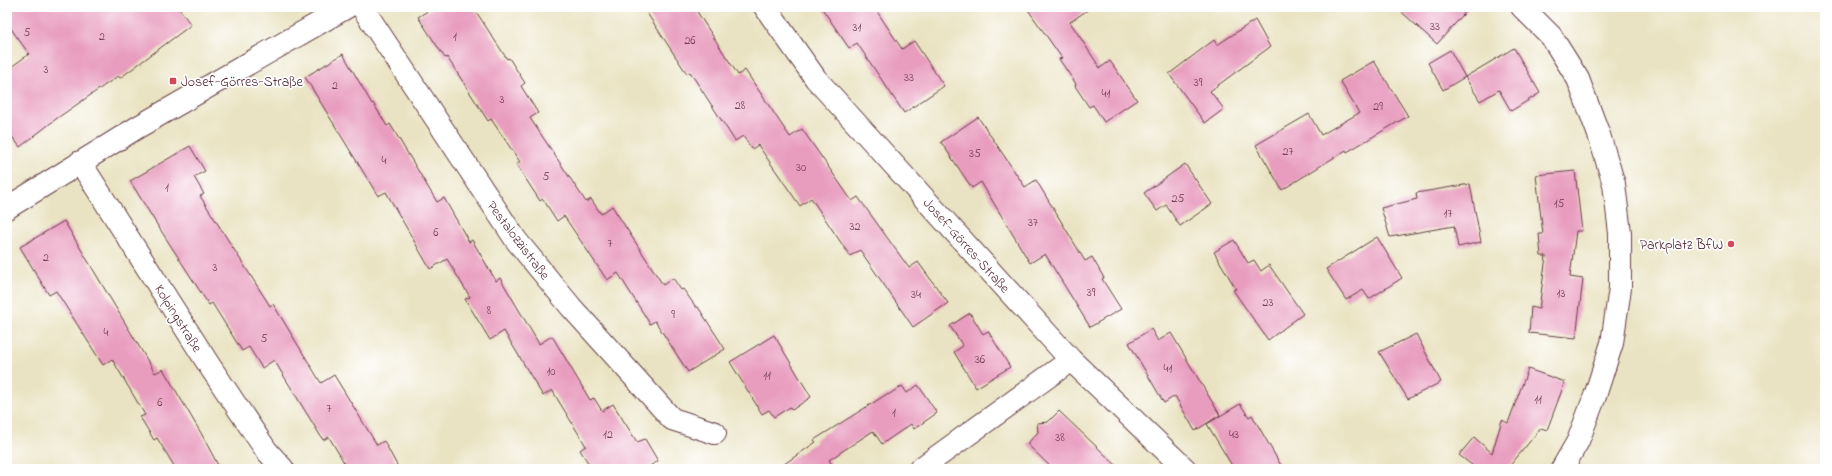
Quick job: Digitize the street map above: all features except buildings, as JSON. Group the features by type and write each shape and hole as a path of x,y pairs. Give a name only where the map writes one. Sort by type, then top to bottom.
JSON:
{"street":[{"path":"7,208 80,162 253,60 347,7"},
{"name":"Pestalozzistraße","path":"362,7 516,240 556,289 672,419 715,433"},
{"name":"Josef-Görres-Straße","path":"765,7 816,78 1071,360 1185,469"},
{"path":"1522,7 1551,36 1578,80 1599,135 1614,184 1620,233 1620,288 1612,343 1595,396 1578,441 1562,469"},
{"name":"Kolpingstraße","path":"80,162 208,365 266,450 283,469"},
{"path":"920,469 1071,360"}],"place":[{"name":"Josef-Görres-Straße","path":"173,81"},
{"name":"Parkplatz BfW","path":"1731,244"}]}
